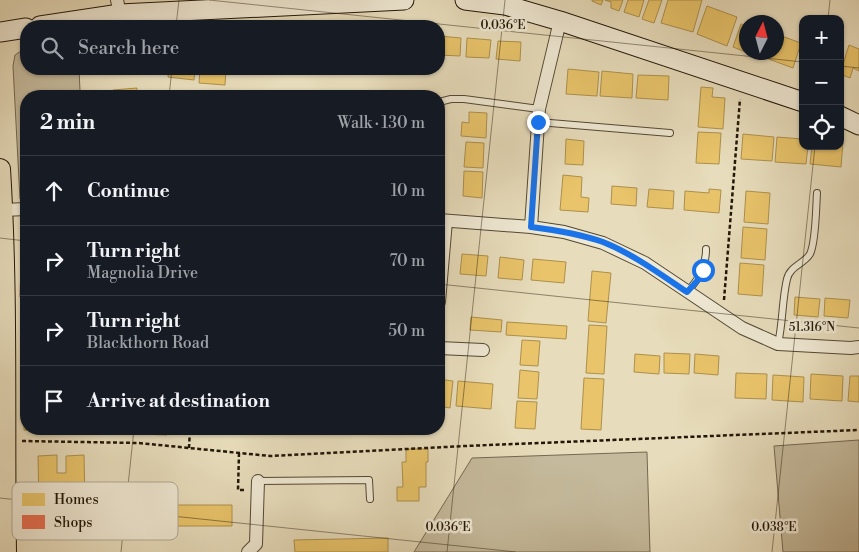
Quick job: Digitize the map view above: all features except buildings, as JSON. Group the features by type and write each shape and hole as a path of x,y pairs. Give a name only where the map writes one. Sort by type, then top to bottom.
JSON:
{"main road":[{"path":"0,169 3,210 2,278 5,440 3,466 6,552"}],"street":[{"path":"65,20 118,7 404,0"},
{"path":"466,0 505,5 560,21 799,101"},
{"path":"531,227 539,109 560,21"},
{"path":"0,32 20,29"},
{"path":"844,118 859,125"},
{"path":"3,210 20,209"},
{"path":"445,221 531,227 564,232 603,242 645,263 742,328 778,344 859,347"},
{"path":"445,348 483,350"},
{"path":"248,552 256,544 258,485"}],"lane":[{"path":"445,100 464,99 539,109"},
{"path":"538,122 670,133"},
{"path":"778,344 782,326 787,278 795,266 807,258 812,246 817,192"},
{"path":"687,292 697,281 703,270 706,249"},
{"path":"258,485 369,480 370,499"},
{"path":"6,528 12,529"}],"path":[{"path":"723,316 741,80"},
{"path":"5,440 139,443 270,456 859,430"},
{"path":"189,448 190,435"},
{"path":"239,453 238,490 258,485"}],"shaded area":[{"path":"20,52 20,75 79,75 80,90 20,90 20,199 13,66 15,55"},
{"path":"859,440 859,552 783,552 774,446"},
{"path":"647,452 650,552 414,552 472,458"}],"route":[{"path":"538,122 531,227 564,232 603,242 645,263 687,292 697,281 703,270"}]}
